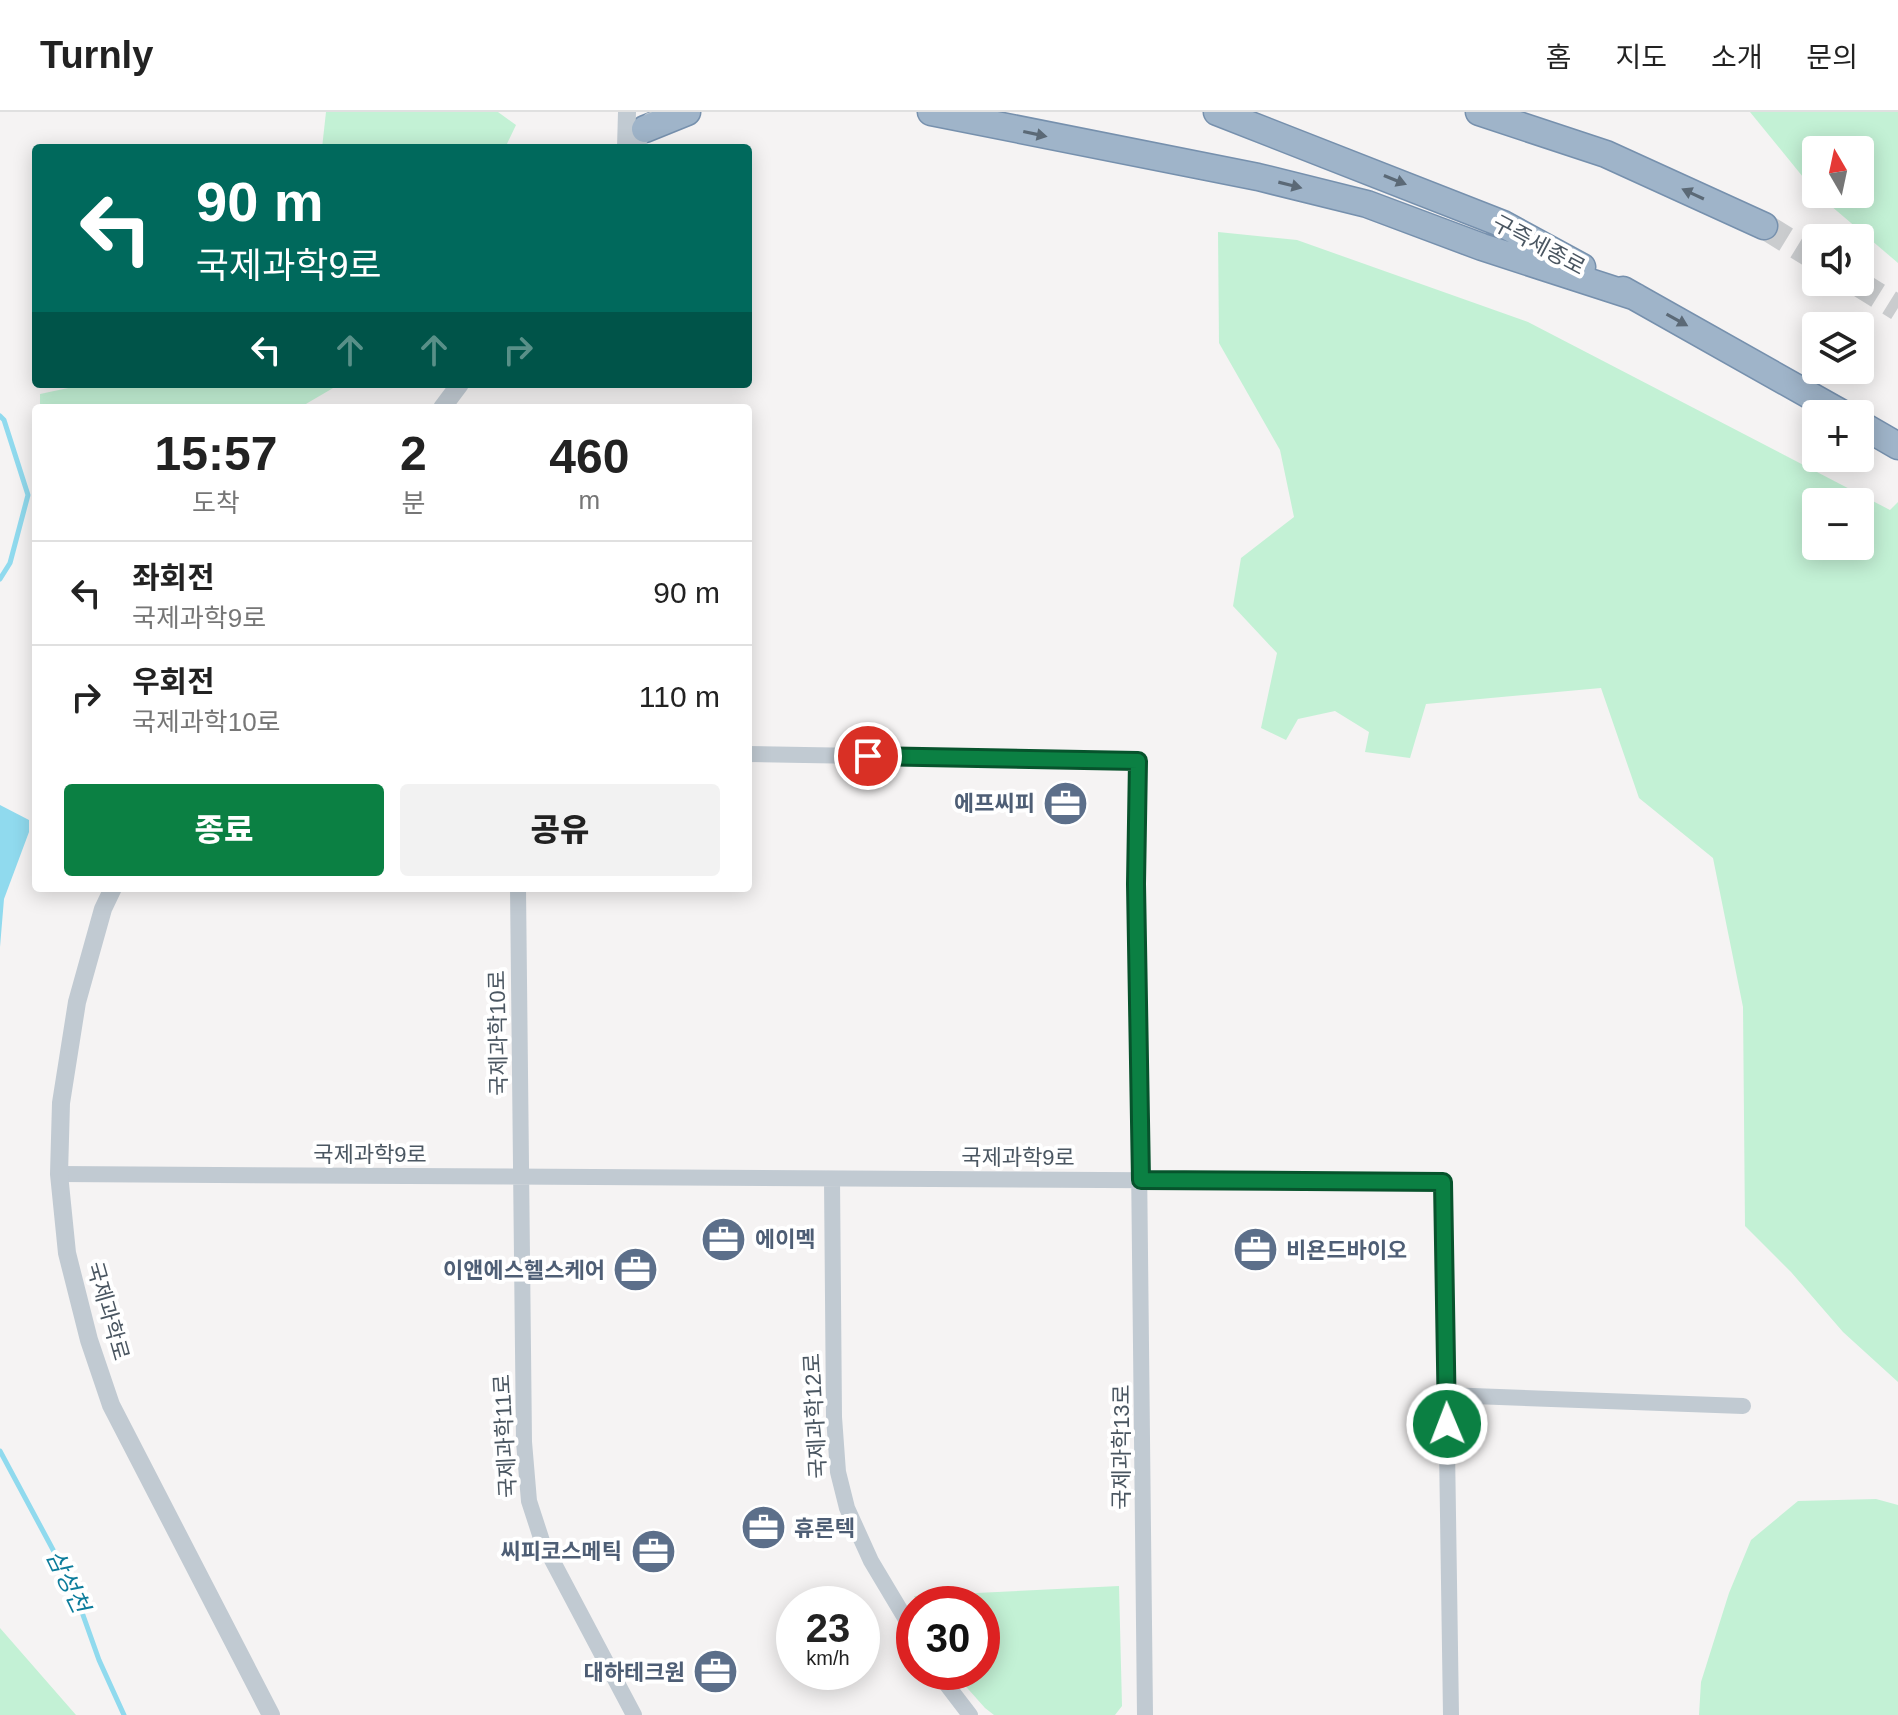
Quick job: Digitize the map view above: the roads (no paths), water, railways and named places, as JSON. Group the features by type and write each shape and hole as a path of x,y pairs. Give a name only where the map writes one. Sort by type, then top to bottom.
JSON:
{"highway":[{"path":"640,125 687,112"},
{"path":"931,112 1258,177 1367,204 1482,247 1636,297"},
{"name":"구즉세종로","path":"1217,112 1503,224 1818,400"},
{"path":"1479,112 1606,154"},
{"path":"1524,112 1606,154 1764,226"},
{"path":"1874,432 1898,446"}],"street":[{"path":"628,144 640,125"},
{"path":"752,754 1138,761 1136,884 1141,1180"},
{"name":"국제과학로","path":"111,892 103,909 77,1002 61,1103 59,1174 67,1253 89,1340 111,1405 271,1715"},
{"name":"국제과학10로","path":"518,892 522,1177"},
{"name":"국제과학9로","path":"59,1174 1443,1182 1451,1715"},
{"name":"국제과학11로","path":"522,1177 524,1442 529,1501 542,1541 634,1715"},
{"name":"국제과학12로","path":"832,1179 834,1417 838,1472 847,1508 865,1548 896,1602"},
{"name":"국제과학13로","path":"1141,1180 1145,1715"},
{"path":"1446,1395 1743,1406"},
{"path":"951,1690 970,1715"}],"water":[{"path":"0,805 29,820 29,832 4,899 0,947"}],"waterway":[{"name":"삼성천","path":"0,416 4,420 28,495 10,563 0,579"},
{"name":"삼성천","path":"0,1451 73,1587 99,1660 124,1715"}],"tunnel":[{"path":"1764,226 1802,249"},
{"path":"1874,293 1898,308"}],"place":[{"name":"에프씨피","path":"1066,803"},
{"name":"에이멕","path":"724,1239"},
{"name":"비욘드바이오","path":"1255,1250"},
{"name":"이앤에스헬스케어","path":"636,1270"},
{"name":"휴론텍","path":"763,1528"},
{"name":"씨피코스메틱","path":"653,1551"},
{"name":"대하테크원","path":"716,1672"}]}
